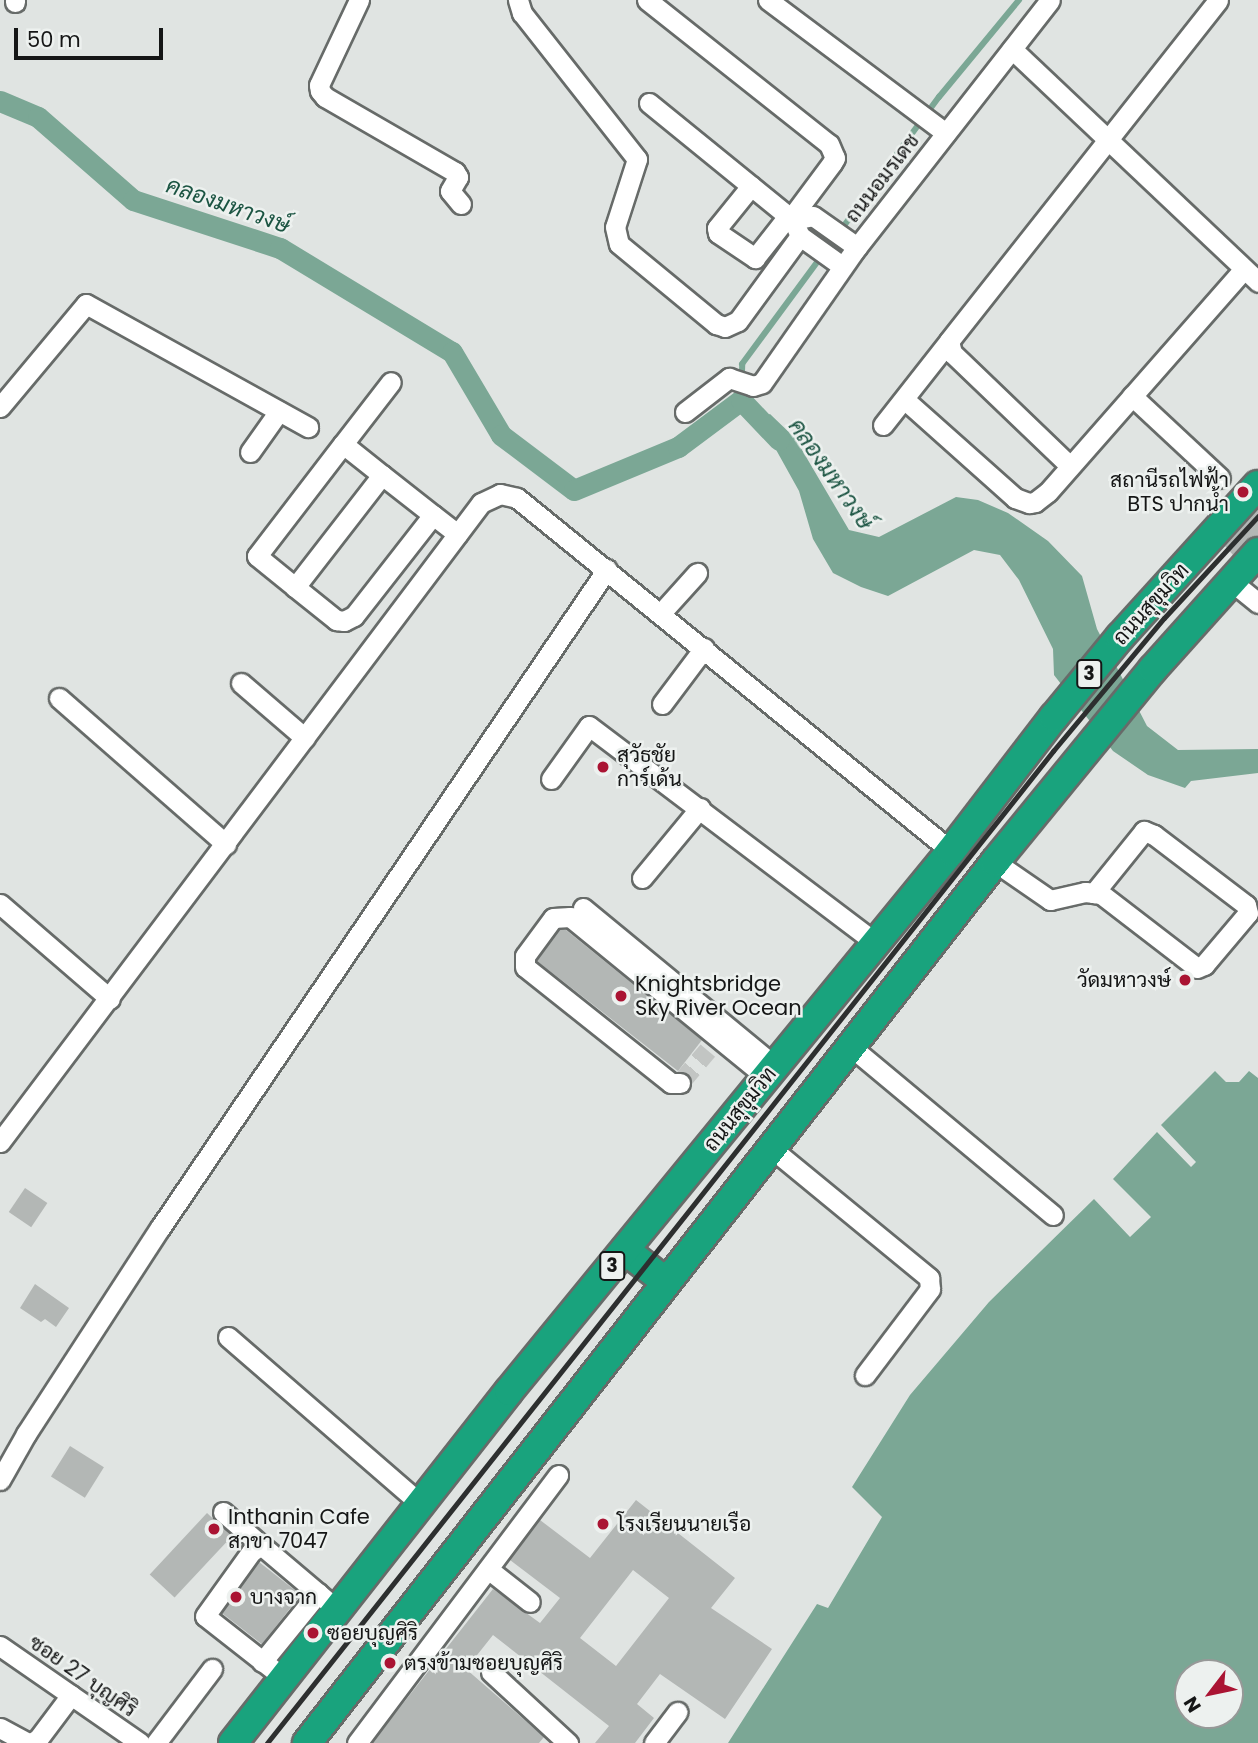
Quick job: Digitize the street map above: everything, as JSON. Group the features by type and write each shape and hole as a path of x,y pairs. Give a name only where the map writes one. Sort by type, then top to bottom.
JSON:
{"highway":[{"name":"ถนนสุขุมวิท","path":"233,1743 273,1670 328,1602 421,1504 951,851 1112,648 1258,485"},
{"name":"3","path":"307,1743 995,862 1223,590 1258,552"},
{"path":"625,1250 667,1282"}],"street":[{"path":"359,0 319,85 320,91 325,97 455,172 458,177 450,191 461,204"},
{"path":"518,0 522,13 637,159 615,227 619,244 716,324 725,327 738,321 793,223 835,158 829,144 647,0"},
{"path":"768,0 932,122"},
{"name":"ถนนอมรเดช","path":"685,412 729,378 753,386 762,383 831,259 932,122 1012,49 1050,0"},
{"path":"883,425 1106,138 1218,0"},
{"path":"904,399 1015,498 1029,503 1041,497 1132,396 1251,275 1012,49"},
{"path":"649,103 751,186 831,259"},
{"path":"751,186 717,228 718,233 755,258 793,223 813,216 845,240"},
{"path":"0,407 86,304 308,427"},
{"path":"949,341 952,354 1070,466"},
{"path":"391,382 257,556 336,620 344,621 354,617 433,515"},
{"path":"1132,396 1220,478"},
{"path":"250,452 279,411"},
{"path":"343,444 457,534"},
{"path":"295,587 382,475"},
{"path":"0,1142 457,534 481,503 500,494 517,498 607,569 951,851"},
{"path":"0,1480 26,1434 160,1228 607,569"},
{"path":"660,613 697,573"},
{"path":"1223,590 1258,603"},
{"path":"662,704 704,648"},
{"path":"241,683 305,738"},
{"path":"59,698 226,844"},
{"path":"551,779 589,726 876,943"},
{"path":"642,878 700,808"},
{"path":"995,862 1050,900 1101,894 1197,968 1204,965 1248,913 1246,905 1154,835 1144,831 1094,893"},
{"path":"0,904 110,999"},
{"path":"583,908 771,1072"},
{"path":"680,1083 671,1083 525,967 525,956 553,918 570,917 713,1044 771,1072"},
{"path":"850,1046 1053,1215"},
{"path":"772,1148 929,1278 930,1289 865,1375"},
{"path":"228,1337 421,1504"},
{"path":"357,1743 558,1475"},
{"path":"223,1512 328,1602"},
{"path":"261,1545 251,1552 205,1616 273,1670"},
{"path":"488,1569 530,1602"},
{"name":"ซอย 27 บุญศิริ","path":"0,1646 140,1743"},
{"path":"156,1743 212,1668"},
{"path":"491,1672 568,1743"},
{"path":"0,1728 15,1739 29,1743 38,1739 71,1695"},
{"path":"654,1743 677,1712"}],"shaded area":[{"path":"770,414 795,438 849,530 879,537 956,497 978,500 1008,513 1048,541 1082,576 1097,629 1147,726 1178,750 1258,749 1258,773 1191,781 1185,788 1148,775 1113,751 1054,675 1053,649 1019,580 1000,555 974,550 888,596 861,587 833,573 813,539 799,491 759,419"},
{"path":"1215,1071 1226,1082 1239,1082 1249,1071 1258,1078 1258,1743 728,1743 817,1604 828,1608 882,1517 852,1487 910,1395 989,1302 1094,1199 1130,1237 1151,1217 1113,1179 1157,1132 1191,1167 1196,1162 1161,1125"}],"building":[{"path":"1258,510 1258,536 1246,540 1233,555 1225,546"},
{"name":"Knightsbridge Sky River Ocean","path":"559,930 566,930 702,1040 678,1071 537,961"},
{"path":"25,1188 47,1203 31,1227 9,1212"},
{"path":"35,1284 69,1308 56,1327 45,1319 41,1322 20,1308"},
{"path":"70,1446 104,1467 85,1498 51,1477"},
{"path":"636,1500 735,1578 711,1608 772,1649 725,1719 660,1674 637,1704 654,1718 635,1743 595,1743 609,1726 493,1635 466,1669 544,1737 539,1743 372,1743 493,1589 540,1623 560,1598 510,1560 540,1520 590,1558","holes":["633,1570 669,1598 616,1666 580,1638"]},
{"path":"207,1513 232,1536 175,1598 150,1574"},
{"path":"259,1562 301,1595 262,1644 220,1612"}],"waterway":[{"path":"741,400 742,364 939,97 1019,0"},
{"name":"คลองมหาวงษ์","path":"0,101 38,117 133,200 280,248 452,352 501,435 574,490 678,447 741,400 779,440"}],"tunnel":[{"path":"680,1083 708,1050"}],"railway":[{"path":"267,1743 1053,751 1164,618 1258,516"}],"place":[{"name":"สถานีรถไฟฟ้า BTS ปากน้ำ","path":"1243,492"},
{"name":"สุวัธชัย การ์เด้น","path":"603,767"},
{"name":"วัดมหาวงษ์","path":"1185,980"},
{"name":"Knightsbridge Sky River Ocean","path":"621,996"},
{"name":"โรงเรียนนายเรือ","path":"603,1524"},
{"name":"Inthanin Cafe สาขา 7047","path":"214,1529"},
{"name":"บางจาก","path":"236,1597"},
{"name":"ซอยบุญศิริ","path":"313,1633"},
{"name":"ตรงข้ามซอยบุญศิริ","path":"390,1663"}]}
